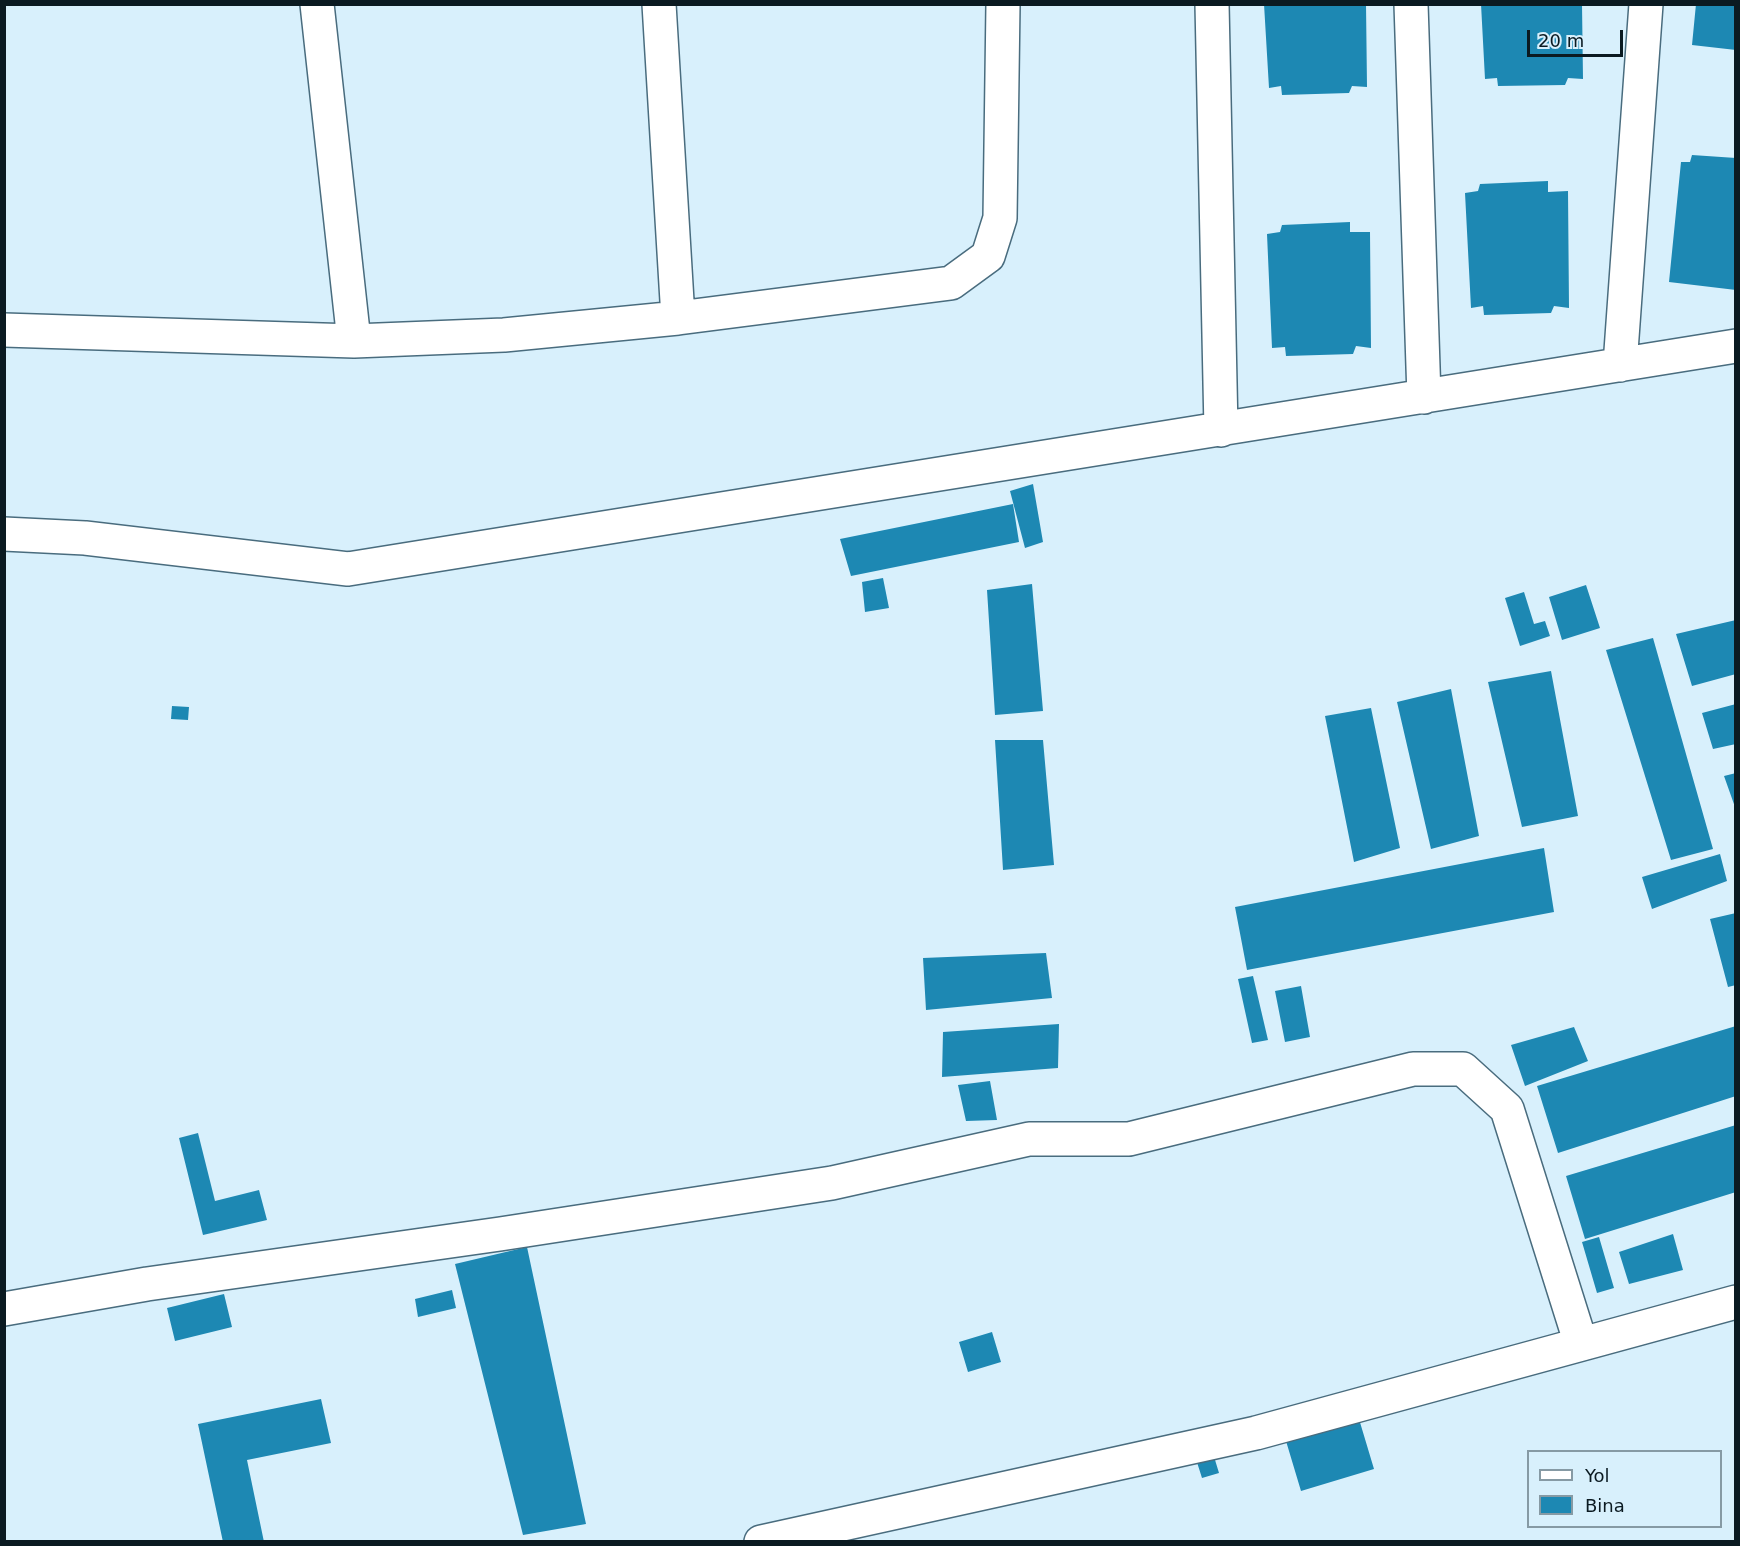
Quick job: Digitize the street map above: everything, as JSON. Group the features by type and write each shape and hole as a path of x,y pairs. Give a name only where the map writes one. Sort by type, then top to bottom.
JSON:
{"street":[{"path":"317,4 354,341"},
{"path":"659,4 678,318"},
{"path":"4,330 354,341 504,335 678,318 951,283 988,256 1000,218 1003,4"},
{"path":"1212,4 1221,430"},
{"path":"1411,4 1424,397"},
{"path":"1620,365 1646,4"},
{"path":"4,534 85,538 348,569 1736,346"},
{"path":"4,1310 147,1284 500,1234 832,1183 1029,1139 1129,1139 1413,1069 1463,1069 1507,1108 1581,1344"},
{"path":"761,1542 1256,1433 1736,1302"}],"building":[{"path":"1264,4 1366,4 1367,87 1352,86 1349,93 1282,95 1281,86 1269,88"},
{"path":"1481,4 1582,4 1583,79 1568,78 1565,85 1498,86 1497,78 1485,79"},
{"path":"1696,4 1736,4 1736,50 1692,45"},
{"path":"1692,155 1736,158 1736,290 1669,282 1681,162 1690,162"},
{"path":"1548,181 1548,192 1568,191 1569,308 1554,306 1551,313 1484,315 1483,306 1471,308 1465,193 1478,191 1480,184"},
{"path":"1350,222 1350,232 1370,232 1371,348 1356,346 1353,354 1286,356 1285,347 1272,348 1267,234 1280,232 1282,225"},
{"path":"1033,484 1043,542 1025,548 1010,491"},
{"path":"1013,504 1019,542 851,576 840,539"},
{"path":"883,578 889,608 865,612 862,582"},
{"path":"1032,584 1043,711 995,715 987,590"},
{"path":"1586,585 1600,628 1562,640 1549,597"},
{"path":"1524,592 1534,624 1545,621 1550,636 1520,646 1505,598"},
{"path":"1736,620 1736,674 1692,686 1676,634"},
{"path":"1653,638 1713,849 1671,860 1606,650"},
{"path":"1551,671 1578,816 1522,827 1488,682"},
{"path":"1451,689 1479,836 1431,849 1397,702"},
{"path":"1736,704 1736,744 1713,749 1702,713"},
{"path":"172,706 189,707 188,720 171,719"},
{"path":"1371,708 1400,848 1354,862 1325,716"},
{"path":"995,740 1043,740 1054,865 1003,870"},
{"path":"1736,773 1736,806 1735,807 1724,776"},
{"path":"1544,848 1554,912 1247,970 1235,907"},
{"path":"1720,854 1727,881 1652,909 1642,877"},
{"path":"1736,913 1736,985 1728,987 1710,919"},
{"path":"1046,953 1052,998 926,1010 923,958"},
{"path":"1253,976 1268,1040 1252,1043 1238,979"},
{"path":"1301,986 1310,1037 1285,1042 1275,991"},
{"path":"1059,1024 1058,1068 942,1077 943,1032"},
{"path":"1736,1026 1736,1096 1558,1153 1537,1086"},
{"path":"1574,1027 1588,1061 1525,1086 1511,1045"},
{"path":"990,1081 997,1120 966,1121 958,1085"},
{"path":"1736,1125 1736,1192 1585,1239 1566,1176"},
{"path":"198,1133 215,1201 259,1190 267,1220 203,1235 179,1138"},
{"path":"1673,1234 1683,1270 1629,1284 1619,1252"},
{"path":"1599,1237 1614,1288 1597,1293 1582,1242"},
{"path":"527,1247 586,1524 523,1535 455,1264"},
{"path":"452,1290 456,1308 418,1317 415,1299"},
{"path":"224,1294 232,1327 175,1341 167,1308"},
{"path":"992,1332 1001,1362 968,1372 959,1342"},
{"path":"321,1399 331,1443 247,1460 264,1542 223,1542 198,1424"},
{"path":"1359,1419 1374,1469 1301,1491 1286,1441"},
{"path":"1212,1450 1219,1473 1202,1478 1195,1456"}]}
